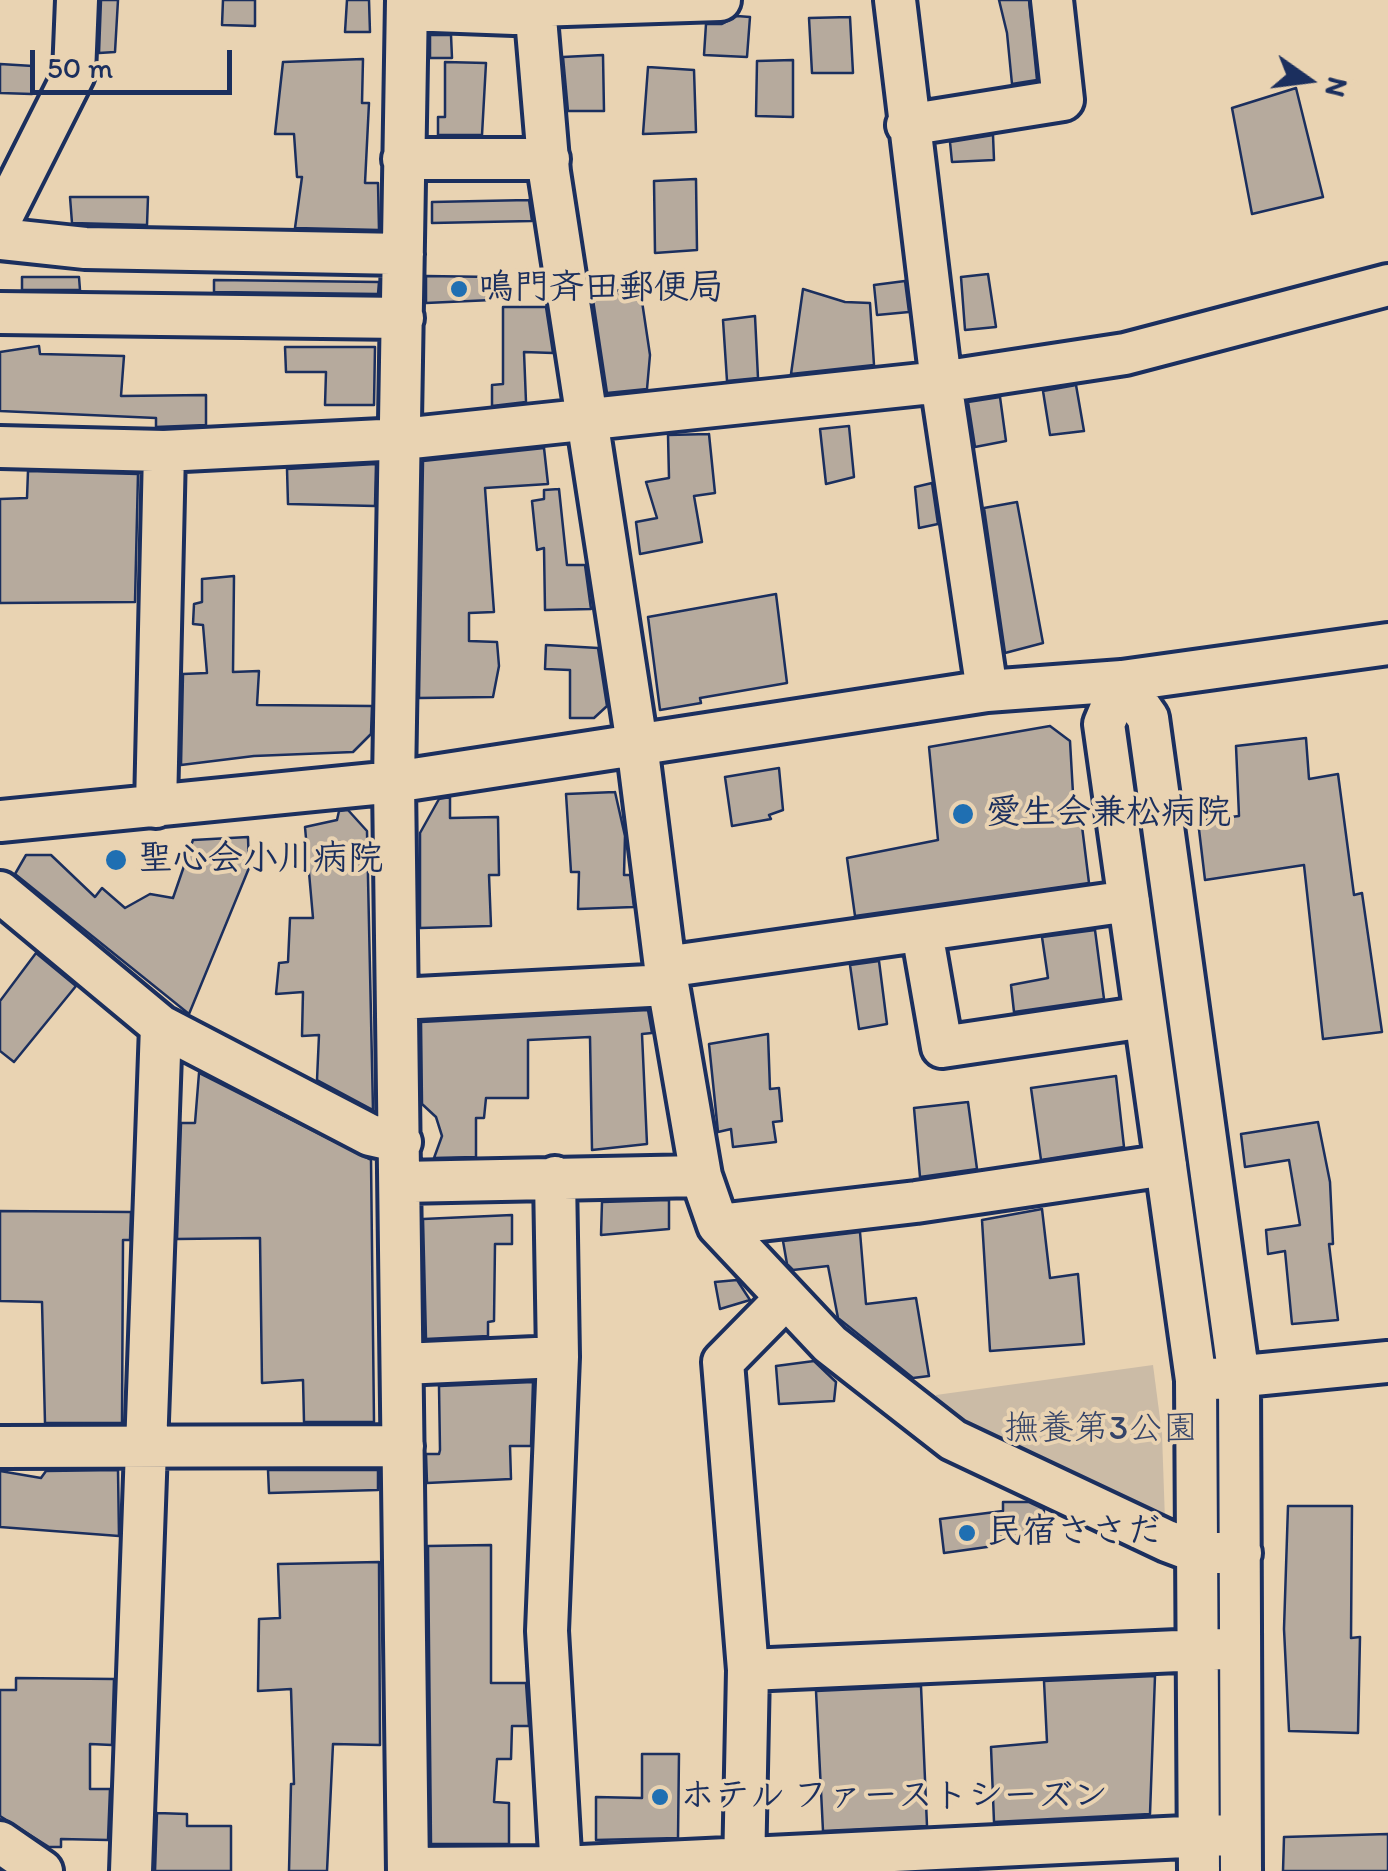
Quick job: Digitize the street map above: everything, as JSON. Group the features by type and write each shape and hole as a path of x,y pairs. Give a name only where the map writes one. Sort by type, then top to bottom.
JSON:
{"street":[{"path":"0,221 74,74 77,0"},
{"path":"720,0 535,6 514,14 407,5 394,782 408,1869 1241,1853 1239,1378 1148,718 1122,681"},
{"path":"895,0 940,382 987,691"},
{"path":"907,125 1063,100 1052,0"},
{"path":"535,6 549,159 585,420 637,744 667,976 702,1176 718,1225 784,1299 906,1408 953,1440 1087,1506 1199,1553 1240,1553"},
{"path":"404,159 549,159"},
{"path":"0,239 85,248 403,254"},
{"path":"0,447 164,451 402,440 940,382 1125,354 1388,285"},
{"path":"0,313 403,318"},
{"path":"156,806 164,451"},
{"path":"0,821 394,782 987,691 1122,681 1388,644"},
{"path":"1122,681 1104,724 1196,1380 1199,1854"},
{"path":"0,892 160,1026 370,1135 401,1142"},
{"path":"398,998 667,976 922,932 1129,902"},
{"path":"922,932 942,1048 1146,1017"},
{"path":"131,1871 160,1026"},
{"path":"718,1225 916,1202 1166,1164"},
{"path":"401,1182 702,1176"},
{"path":"555,1177 558,1356 547,1631 561,1869"},
{"path":"744,1863 748,1670 723,1362 784,1299"},
{"path":"402,1364 558,1356"},
{"path":"1196,1380 1388,1362"},
{"path":"0,1447 403,1446"},
{"path":"748,1670 1241,1649"},
{"path":"0,1842 42,1871"}],"green space":[{"name":"撫養第3公園","path":"1153,1365 1162,1434 1165,1521 931,1409 936,1395"}],"building":[{"path":"101,0 118,0 115,52 99,53"},
{"path":"223,0 255,0 255,26 222,25"},
{"path":"347,0 369,0 370,32 345,32"},
{"path":"999,0 1029,0 1037,80 1012,84"},
{"path":"737,16 750,17 747,57 704,55 706,24 722,24"},
{"path":"850,17 853,73 812,73 809,18"},
{"path":"430,35 451,35 452,58 430,58"},
{"path":"603,55 604,111 568,111 563,57"},
{"path":"363,59 362,103 369,103 365,183 378,183 379,230 295,228 302,177 297,177 294,134 275,134 283,62"},
{"path":"793,60 793,117 756,116 757,61"},
{"path":"445,62 486,63 482,135 438,135 438,117 445,117"},
{"path":"0,64 33,66 32,94 0,93"},
{"path":"648,67 694,70 696,132 643,134"},
{"path":"1296,88 1323,197 1252,214 1232,108"},
{"path":"993,135 994,160 952,162 950,142"},
{"path":"696,179 697,250 655,253 654,181"},
{"path":"70,197 148,197 147,225 72,223"},
{"path":"529,200 532,221 432,223 432,202"},
{"path":"988,274 996,327 965,330 961,277"},
{"name":"鳴門斉田郵便局","path":"426,276 494,277 492,300 426,303"},
{"path":"22,277 79,277 80,290 22,290"},
{"path":"214,280 379,282 378,294 214,292"},
{"path":"905,281 909,312 877,315 874,285"},
{"path":"640,288 650,355 647,389 607,393 592,293"},
{"path":"803,289 845,302 870,303 874,365 791,374"},
{"path":"503,307 546,307 553,353 524,352 526,402 492,406 492,385 503,384"},
{"path":"755,316 758,378 727,381 723,320"},
{"path":"39,346 40,354 124,356 121,396 206,395 206,425 156,427 156,418 0,411 0,352"},
{"path":"285,347 375,347 374,405 325,405 326,372 286,372"},
{"path":"1076,385 1084,431 1050,435 1043,391"},
{"path":"1000,397 1006,441 975,447 968,402"},
{"path":"849,426 854,477 826,484 820,429"},
{"path":"709,434 715,493 694,496 702,542 640,554 636,522 657,518 646,482 669,478 668,435"},
{"path":"544,448 548,484 485,488 494,612 469,613 469,641 497,642 499,666 493,697 419,698 423,461"},
{"path":"376,464 375,506 288,504 287,469"},
{"path":"28,471 138,474 135,602 0,603 0,499 27,498"},
{"path":"932,483 938,524 919,528 915,487"},
{"path":"559,489 567,565 585,565 591,609 545,610 544,548 537,550 532,501 544,499 544,490"},
{"path":"1017,502 1043,643 1005,653 984,508"},
{"path":"234,576 233,672 259,671 257,705 372,706 371,734 353,752 254,756 181,765 183,674 207,673 203,625 193,624 194,604 202,602 202,579"},
{"path":"776,594 787,683 700,698 701,703 660,710 648,617"},
{"path":"546,645 598,648 607,706 594,718 570,718 570,670 545,669"},
{"path":"1050,726 1070,741 1074,811 1080,810 1089,883 855,916 847,858 938,840 929,747"},
{"path":"1306,738 1309,779 1338,774 1354,895 1362,893 1382,1032 1323,1039 1304,865 1205,880 1198,821 1239,816 1236,746"},
{"path":"779,768 783,810 769,815 771,819 732,826 725,777"},
{"path":"615,792 625,836 624,875 630,875 634,907 578,909 579,872 571,872 566,794"},
{"path":"450,797 450,818 498,817 499,875 489,875 491,926 420,928 420,833 439,799"},
{"path":"348,810 367,831 373,1110 317,1080 319,1035 302,1036 303,992 276,994 279,963 288,962 290,918 313,918 305,827 337,820 339,811"},
{"path":"248,837 249,868 189,1014 15,874 26,855 51,855 95,897 102,888 125,908 150,894 173,898 193,840"},
{"path":"1095,930 1104,999 1014,1012 1011,985 1048,978 1042,937"},
{"path":"36,953 76,986 14,1062 0,1051 0,1001"},
{"path":"879,961 887,1024 859,1029 850,965"},
{"path":"648,1010 652,1033 642,1034 647,1144 592,1150 590,1037 528,1040 528,1098 486,1098 484,1118 476,1118 476,1157 434,1158 442,1136 436,1117 422,1104 421,1022"},
{"path":"768,1034 770,1089 779,1088 782,1121 773,1122 776,1142 733,1147 731,1129 718,1132 709,1044"},
{"path":"199,1073 371,1160 374,1422 304,1422 303,1380 262,1383 260,1238 177,1239 181,1123 195,1123"},
{"path":"1116,1076 1124,1147 1041,1160 1031,1088"},
{"path":"968,1102 977,1169 920,1177 914,1108"},
{"path":"1318,1122 1330,1182 1333,1244 1329,1244 1338,1320 1292,1324 1285,1251 1268,1254 1266,1230 1300,1225 1289,1160 1245,1167 1241,1134"},
{"path":"669,1200 669,1229 601,1235 602,1202"},
{"path":"1042,1209 1050,1278 1078,1274 1084,1344 990,1351 982,1220"},
{"path":"0,1211 131,1212 130,1240 123,1240 122,1423 45,1423 42,1302 0,1301"},
{"path":"512,1215 512,1244 495,1244 494,1321 488,1322 488,1336 426,1339 423,1219"},
{"path":"860,1232 866,1304 916,1298 929,1376 913,1378 838,1318 828,1266 793,1270 787,1264 783,1241"},
{"path":"737,1280 750,1300 720,1309 715,1282"},
{"path":"814,1361 836,1382 834,1401 779,1404 776,1366"},
{"path":"533,1382 531,1446 510,1446 511,1479 427,1483 426,1454 439,1454 440,1450 439,1386"},
{"path":"118,1470 119,1536 0,1527 0,1471 41,1478 46,1471"},
{"path":"268,1470 378,1470 378,1490 269,1493"},
{"path":"1003,1502 1029,1502 1044,1509 1043,1536 993,1535 994,1546 944,1553 940,1519 1003,1511"},
{"path":"1288,1506 1352,1506 1351,1638 1360,1637 1358,1733 1289,1731 1284,1629"},
{"path":"491,1545 491,1683 526,1683 529,1726 512,1726 511,1759 497,1759 494,1802 509,1803 509,1844 431,1844 428,1546"},
{"path":"379,1562 380,1745 333,1744 327,1871 289,1871 294,1784 291,1689 258,1691 259,1619 280,1618 278,1564"},
{"path":"1155,1676 1150,1814 994,1822 991,1747 1047,1742 1044,1681"},
{"path":"16,1678 114,1679 112,1745 90,1744 90,1789 110,1789 108,1840 61,1839 61,1847 49,1847 0,1816 0,1690 16,1690"},
{"path":"921,1686 927,1826 823,1831 816,1691"},
{"name":"ホテル ファーストシーズン","path":"642,1754 679,1754 678,1838 596,1840 596,1797 642,1798"},
{"path":"157,1813 187,1814 187,1826 231,1826 231,1871 155,1871"},
{"path":"1388,1834 1388,1871 1283,1871 1284,1837"}],"place":[{"name":"鳴門斉田郵便局","path":"459,289"},
{"name":"愛生会兼松病院","path":"963,814"},
{"name":"聖心会小川病院","path":"116,860"},
{"name":"民宿ささだ","path":"967,1533"},
{"name":"ホテル ファーストシーズン","path":"660,1797"}]}
